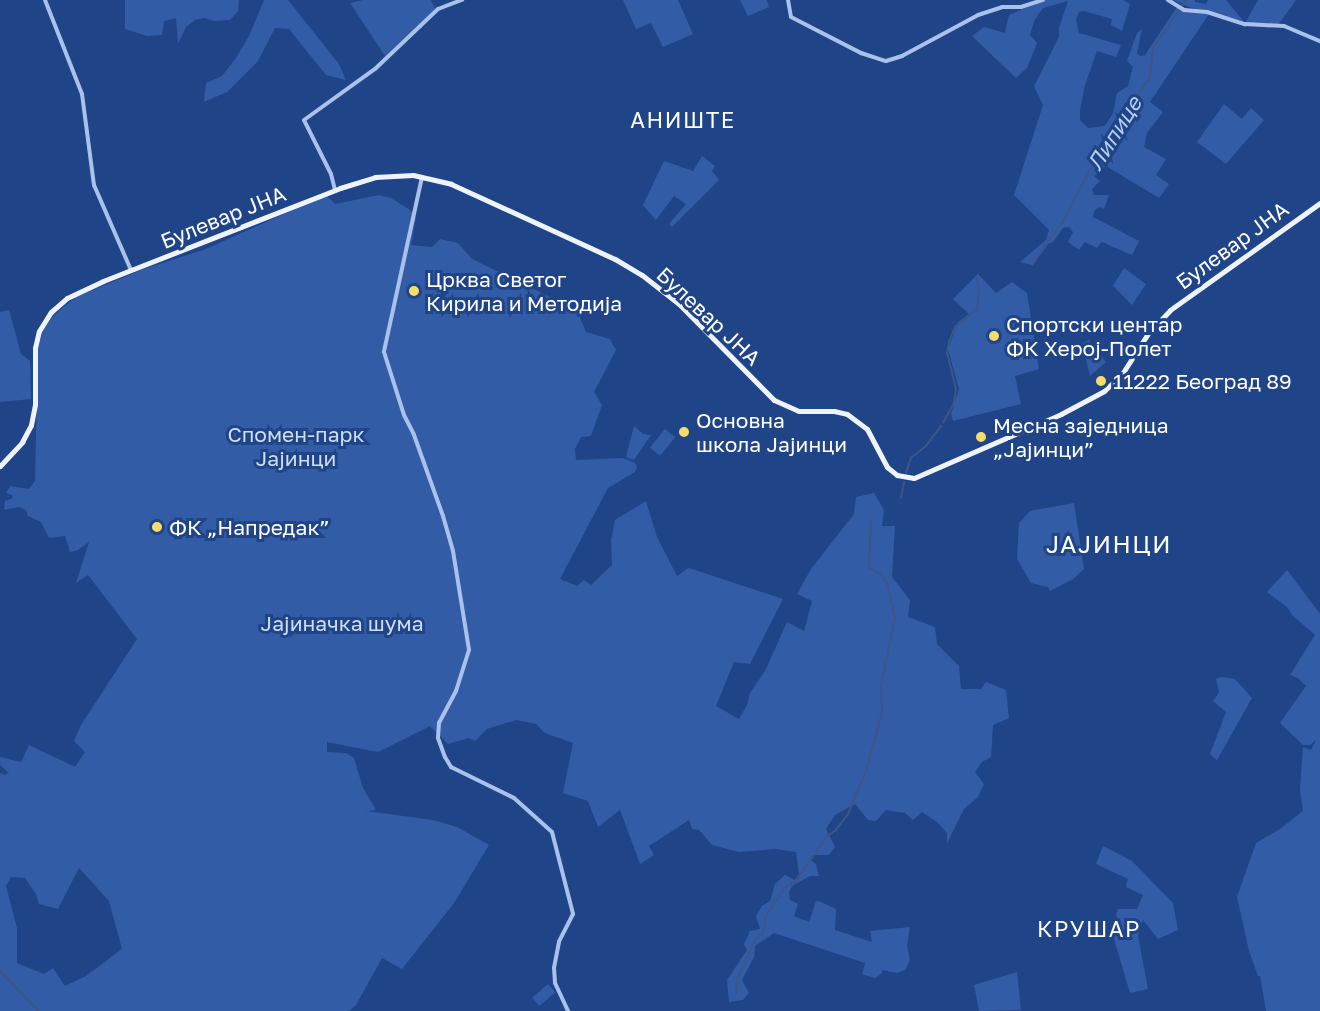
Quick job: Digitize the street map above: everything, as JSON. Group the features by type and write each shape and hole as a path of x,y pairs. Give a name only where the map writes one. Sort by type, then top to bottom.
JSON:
{"main road":[{"name":"Булевар ЈНА","path":"0,466 22,442 32,421 35,404 35,348 43,322 69,297 337,189 381,176 422,177 480,196 614,259 642,275 679,304 774,400 797,411 834,411 847,414 867,429 887,467 897,475 914,478 1080,405 1104,391 1122,374 1149,332 1170,310 1320,202"}],"street":[{"path":"45,0 82,94 94,185 131,271"},
{"path":"337,189 304,120 370,73 438,9 462,0"},
{"path":"788,0 789,15 861,53 886,61 902,56 978,15 1002,7 1021,7 1043,0"},
{"path":"1168,0 1180,9 1207,12 1245,24 1289,27 1320,41"},
{"path":"422,177 384,352 404,415 416,441 446,525 453,551 469,647 456,691 439,723 438,738 451,767 510,796 549,829 556,842 573,914 559,942 554,968 555,983 568,1011"}],"green space":[{"path":"125,0 239,0 238,11 230,20 214,21 204,18 195,20 186,27 178,44 176,18 164,21 162,35 147,36 125,29"},
{"path":"264,0 288,0 339,64 346,80 326,75 289,29 275,28 258,61 227,92 204,102 206,83 222,76 236,58 249,36"},
{"path":"363,0 431,0 435,9 385,56 350,3"},
{"path":"623,0 678,0 693,34 663,47 651,23 636,29"},
{"path":"740,0 767,0 769,7 748,16"},
{"path":"1043,0 1123,0 1130,4 1122,31 1111,25 1112,19 1084,11 1079,12 1076,19 1079,33 1121,45 1116,57 1097,51 1085,85 1080,110 1080,120 1088,128 1105,126 1113,113 1117,93 1128,86 1133,67 1127,61 1137,33 1142,29 1137,53 1140,56 1145,55 1177,7 1185,11 1199,11 1173,0 1195,0 1195,2 1206,4 1208,0 1226,0 1245,23 1258,0 1296,0 1278,25 1245,24 1209,14 1150,102 1163,112 1147,133 1144,147 1166,159 1156,175 1169,184 1159,198 1106,166 1094,176 1100,181 1092,189 1094,195 1109,195 1104,209 1099,207 1094,211 1093,217 1139,241 1132,255 1102,242 1097,248 1085,242 1079,250 1068,242 1073,232 1069,227 1063,228 1053,242 1045,245 1032,265 1020,262 1046,240 1049,230 1014,195 1043,105 1034,86 1059,37 1059,28 1068,1 1043,8 1034,21 1030,35 1037,43 1027,68 1016,78 972,36 984,27 1005,33 1009,15"},
{"path":"1224,104 1242,119 1251,108 1264,120 1226,164 1197,142"},
{"path":"702,156 715,166 712,171 719,180 672,227 669,224 686,204 674,196 656,220 643,205 664,161 693,171"},
{"path":"326,195 335,204 379,195 391,198 410,210 416,218 411,245 432,247 440,239 458,243 472,259 577,310 586,332 610,339 616,350 594,392 602,405 591,436 581,437 575,449 576,460 623,458 635,463 637,467 635,472 608,488 560,579 577,586 584,580 591,585 612,565 611,540 615,520 646,501 657,537 677,576 688,568 783,599 750,664 734,662 716,706 739,719 747,705 750,693 765,671 787,622 804,631 812,601 797,594 811,569 854,514 856,497 874,493 884,510 882,526 895,526 892,577 910,600 908,617 935,627 937,644 959,666 961,689 981,689 986,682 1006,690 1009,718 993,725 991,757 982,762 975,772 984,784 978,797 964,809 947,843 947,833 937,822 922,812 913,820 905,813 886,810 876,821 868,820 855,804 835,815 826,829 835,847 829,855 812,855 811,860 816,864 819,876 810,876 792,886 789,892 790,900 798,904 794,916 809,922 816,901 821,902 836,909 835,930 872,942 870,931 910,927 907,946 910,960 905,970 897,973 883,970 875,978 862,974 865,963 774,933 755,946 754,957 742,980 749,993 743,1000 729,1002 727,980 747,950 744,944 750,931 760,929 756,916 762,906 770,901 775,884 785,875 795,880 799,874 796,852 775,849 739,852 712,845 699,830 692,829 689,820 649,846 654,855 640,864 620,810 598,827 588,801 563,793 573,743 545,733 536,724 516,720 487,729 475,741 469,738 448,744 430,726 378,752 327,742 327,752 346,753 354,758 363,788 376,810 366,811 433,820 457,827 489,845 454,903 402,969 382,958 356,1005 349,1011 0,1011 0,773 5,775 9,773 0,765 0,757 21,762 29,745 75,767 85,752 74,741 81,725 137,639 88,575 76,583 89,542 78,550 70,552 65,536 49,538 41,522 28,516 26,510 19,507 4,510 5,501 13,498 12,495 6,493 10,486 29,489 35,481 38,348 43,330 55,314 76,297 144,269 206,249","holes":["79,868 109,901 122,949 86,976 65,986 53,968 44,974 17,963 17,928 6,886 11,877 25,878 36,894 39,904 58,909"]},
{"path":"1124,268 1146,284 1132,305 1113,286"},
{"name":"Спортски центар ФК Херој-Полет","path":"978,274 996,293 1012,282 1027,293 1039,369 1015,376 1021,404 953,421 951,414 959,389 948,349 958,322 969,314 953,299"},
{"path":"9,310 21,354 30,361 31,399 0,402 0,312"},
{"path":"1089,340 1106,362 1090,376 1082,344"},
{"path":"634,426 643,434 651,435 634,460 626,457"},
{"path":"665,429 675,437 660,456 650,448"},
{"path":"1074,503 1084,569 1073,579 1050,591 1048,587 1031,583 1017,559 1019,523 1030,511"},
{"path":"1287,570 1320,614 1320,1011 1266,1011 1260,976 1258,976 1249,951 1237,897 1256,843 1280,829 1303,811 1300,789 1303,747 1311,750 1316,740 1310,745 1303,745 1280,723 1306,686 1298,678 1290,675 1315,635 1292,615 1287,607 1267,592"},
{"path":"1222,677 1235,679 1252,698 1217,760 1210,754 1226,712 1213,701 1219,692 1216,679"},
{"path":"1103,846 1132,861 1173,903 1178,930 1158,939 1143,920 1138,936 1148,989 1130,993 1111,929 1118,909 1137,909 1143,895 1126,887 1128,879 1096,864"},
{"path":"1017,972 1021,1010 979,1011 974,985"},
{"path":"548,984 555,992 539,1006 532,998"}],"waterway":[{"name":"Липице","path":"1032,265 1062,223 1101,149 1109,146 1117,132 1119,120 1150,78 1153,48 1186,0"},
{"path":"943,423 954,403 956,389 947,354 949,342 955,327 977,309 979,295 977,278"},
{"path":"906,473 911,458 926,446 941,426"},
{"path":"901,498 904,482"},
{"path":"824,839 836,830 848,814 866,771 882,712 881,686 895,618 887,583 880,574 869,568 871,520"},
{"path":"736,994 737,980 755,940 763,932 766,916 785,888 795,882 823,842"},
{"path":"0,971 39,1011"}],"place":[{"name":"Црква Светог Кирила и Методија","path":"414,291"},
{"name":"Спортски центар ФК Херој-Полет","path":"994,336"},
{"name":"11222 Београд 89","path":"1101,381"},
{"name":"Основна школа Јајинци","path":"684,432"},
{"name":"Месна заједница „Јајинци”","path":"981,437"},
{"name":"ФК „Напредак”","path":"157,527"}],"district":[{"name":"АНИШТЕ","path":"683,120"},
{"name":"ЈАЈИНЦИ","path":"1109,544"},
{"name":"КРУШАР","path":"1089,929"}],"park label":[{"name":"Спомен-парк Јајинци","path":"296,446"},
{"name":"Јајиначка шума","path":"342,623"}]}
